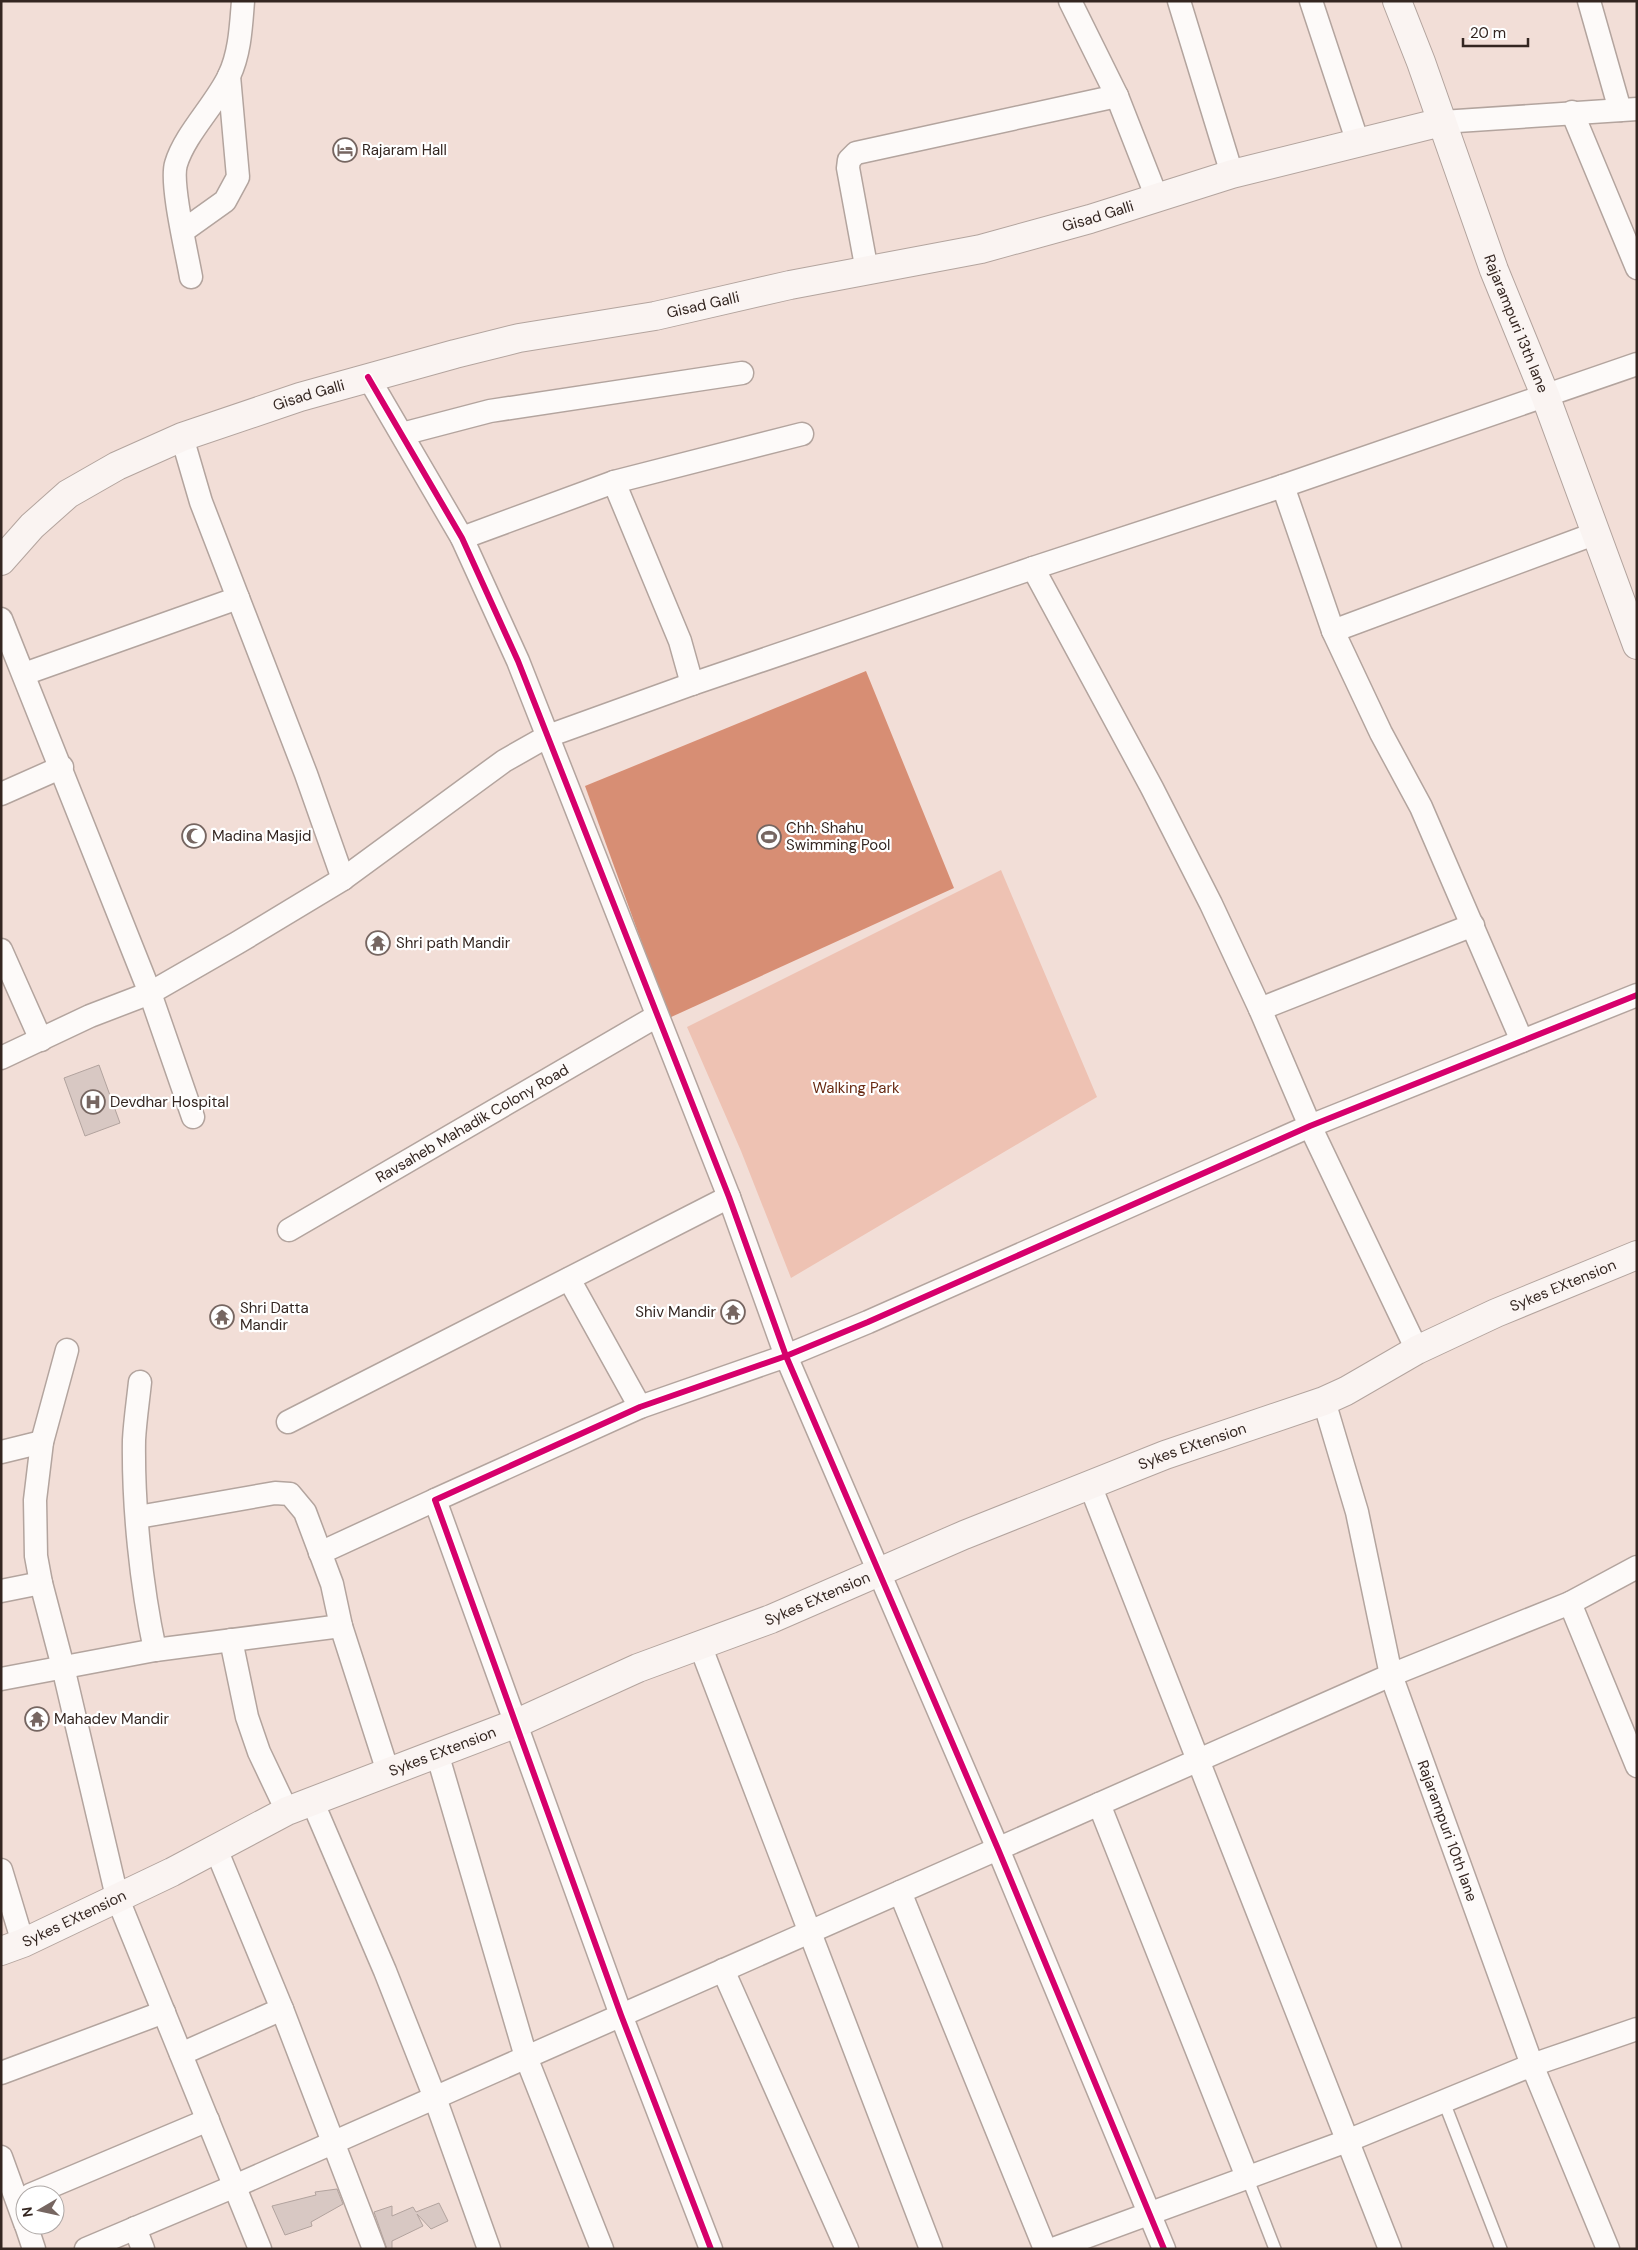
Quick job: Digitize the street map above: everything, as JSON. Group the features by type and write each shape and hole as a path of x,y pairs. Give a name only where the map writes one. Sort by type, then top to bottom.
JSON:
{"street":[{"path":"191,277 175,184 176,165 185,145 229,76 239,42 243,1"},
{"path":"1179,1 1232,174"},
{"path":"1311,1 1358,143"},
{"name":"Rajarampuri 13th lane","path":"1397,1 1494,270 1545,396 1594,534 1631,613 1637,645"},
{"path":"1442,122 1628,109 1589,1"},
{"path":"1073,2 1117,96 1157,198"},
{"path":"184,231 225,201 238,177 229,76"},
{"path":"868,271 848,168 849,160 856,153 1117,96"},
{"path":"1572,112 1637,268"},
{"name":"Gisad Galli","path":"1,561 32,526 68,494 117,466 182,437 300,397 368,377 519,338 655,316 790,285 981,249 1090,219 1232,174 1442,122"},
{"path":"1,1058 90,1016 150,993 237,943 343,879 504,761 548,736 692,684 1033,568 1283,486 1637,364"},
{"path":"402,434 490,410 742,373"},
{"path":"368,377 462,538 518,661 730,1197 786,1356 998,1849 1164,2249"},
{"path":"462,538 614,482 802,434"},
{"path":"182,437 201,502 343,879"},
{"path":"614,482 680,641 692,684"},
{"path":"1283,486 1333,631 1380,733 1421,807 1522,1041"},
{"path":"1333,631 1594,534"},
{"path":"1033,568 1211,904 1260,1009 1310,1126 1417,1350"},
{"path":"24,674 238,598"},
{"path":"1,619 62,768 150,993 193,1117"},
{"path":"1,794 62,768"},
{"path":"1260,1009 1473,925"},
{"path":"1,950 40,1040"},
{"path":"320,1553 640,1407 786,1356 868,1322 1310,1126 1637,995"},
{"name":"Ravsaheb Mahadik Colony Road","path":"289,1230 657,1016"},
{"path":"288,1422 730,1197"},
{"name":"Sykes EXtension","path":"12,1947 216,1849 287,1811 517,1724 638,1668 771,1619 964,1535 1090,1485 1174,1452 1346,1392 1417,1350 1496,1313 1637,1256"},
{"path":"569,1279 640,1407"},
{"path":"66,1350 42,1442 36,1500 36,1556 41,1583 63,1667 117,1897 260,2249"},
{"path":"140,1382 134,1438 138,1517 147,1612 155,1650"},
{"name":"Rajarampuri 10th lane","path":"1324,1401 1357,1512 1391,1676 1532,2065 1608,2249"},
{"path":"1,1452 42,1442"},
{"path":"1090,1485 1390,2249"},
{"path":"138,1517 275,1492 290,1494 305,1512 332,1584 341,1626 388,1772"},
{"path":"434,1500 622,2015 711,2249"},
{"path":"86,2249 334,2143 1391,1676 1570,1602 1637,1568"},
{"path":"1,1591 41,1583"},
{"path":"1570,1602 1637,1766"},
{"path":"1,1679 155,1650 341,1626"},
{"path":"231,1640 247,1717 259,1752 287,1811"},
{"path":"700,1645 931,2249"},
{"path":"437,1753 526,2057 602,2249"},
{"path":"312,1803 385,1971 435,2098 489,2249"},
{"path":"1100,1804 1247,2176"},
{"path":"216,1849 282,2009 374,2249"},
{"path":"1,1870 12,1947"},
{"path":"900,1892 1045,2249"},
{"path":"723,1970 846,2249"},
{"path":"181,2054 282,2009"},
{"path":"1,2074 164,2012"},
{"path":"1054,2249 1247,2176 1347,2141 1532,2065 1636,2031"},
{"path":"54,2185 208,2120"},
{"path":"1,2156 15,2192"},
{"path":"135,2228 143,2249"},
{"path":"29,2235 34,2249"}],"lane":[{"path":"1444,2102 1502,2249"},
{"path":"1247,2176 1275,2249"}],"green space":[{"name":"Walking Park","path":"1001,870 1097,1097 791,1278 741,1151 687,1027"}],"shaded area":[{"name":"Chh. Shahu Swimming Pool","path":"866,671 954,888 669,1018 585,786"}],"building":[{"path":"99,1065 120,1123 85,1136 64,1078"},
{"path":"337,2189 343,2204 311,2222 312,2226 285,2235 272,2206 316,2195 315,2192"},
{"path":"439,2203 448,2221 431,2229 417,2214 423,2226 392,2241 392,2249 387,2249 374,2212 392,2206 392,2216 413,2207 416,2212"}],"cycle path":[{"path":"368,377 462,538 518,661 729,1197 786,1356 998,1849 1164,2249"},
{"path":"711,2249 621,2015 435,1500 640,1407 786,1356 868,1322 1310,1126 1637,995"}],"place":[{"name":"Rajaram Hall","path":"345,150"},
{"name":"Madina Masjid","path":"194,836"},
{"name":"Chh. Shahu Swimming Pool","path":"769,837"},
{"name":"Shri path Mandir","path":"378,943"},
{"name":"Devdhar Hospital","path":"93,1102"},
{"name":"Shiv Mandir","path":"733,1312"},
{"name":"Shri Datta Mandir","path":"222,1317"},
{"name":"Mahadev Mandir","path":"37,1719"}]}
